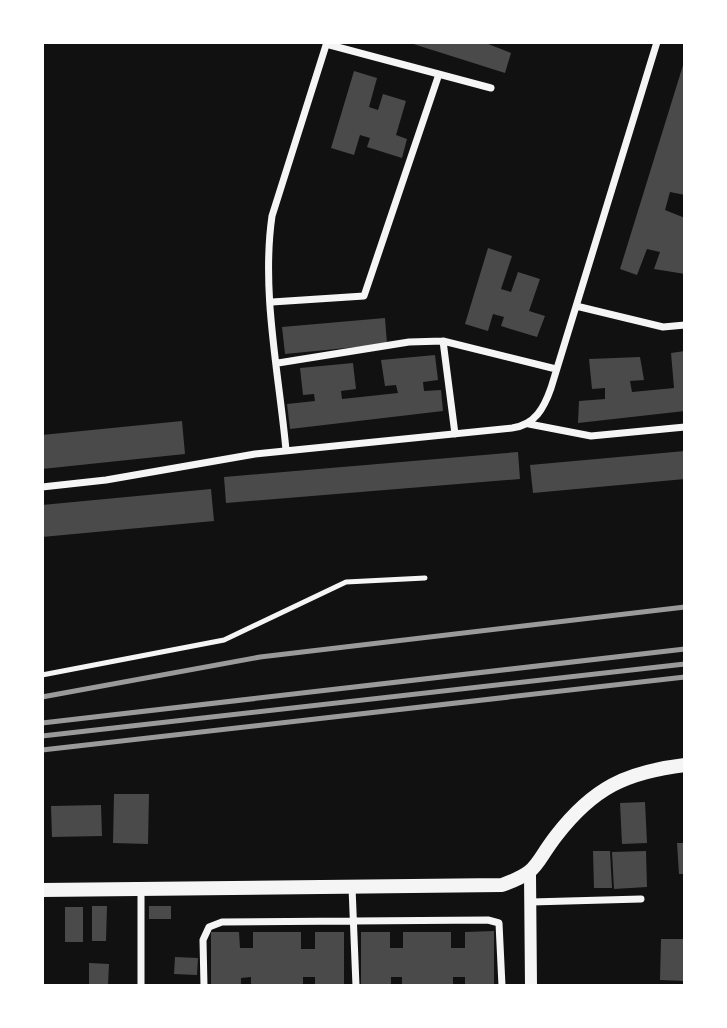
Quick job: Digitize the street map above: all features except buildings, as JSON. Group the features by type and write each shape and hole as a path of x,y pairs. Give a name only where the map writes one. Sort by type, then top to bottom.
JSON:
{"main road":[{"path":"42,890 502,885 530,875 575,813 609,785 645,769 685,765"}],"street":[{"path":"529,424 544,405 657,42"},
{"path":"286,450 269,256 272,216 327,43 491,88"},
{"path":"272,302 365,296 439,74"},
{"path":"576,306 663,327 685,325"},
{"path":"278,363 409,342 443,341 556,369"},
{"path":"443,341 455,434"},
{"path":"42,487 106,480 286,450 512,428 529,424 591,436 685,426"},
{"path":"530,875 531,986"},
{"path":"352,887 356,986"},
{"path":"141,888 141,986"},
{"path":"531,902 641,899"},
{"path":"204,986 203,940 209,927 222,922 488,920 499,923 502,986"}],"lane":[{"path":"42,675 224,640 346,582 425,578"}],"railway":[{"path":"42,697 260,657 685,607"},
{"path":"42,723 685,649"},
{"path":"42,736 685,664"},
{"path":"42,750 685,677"}]}
